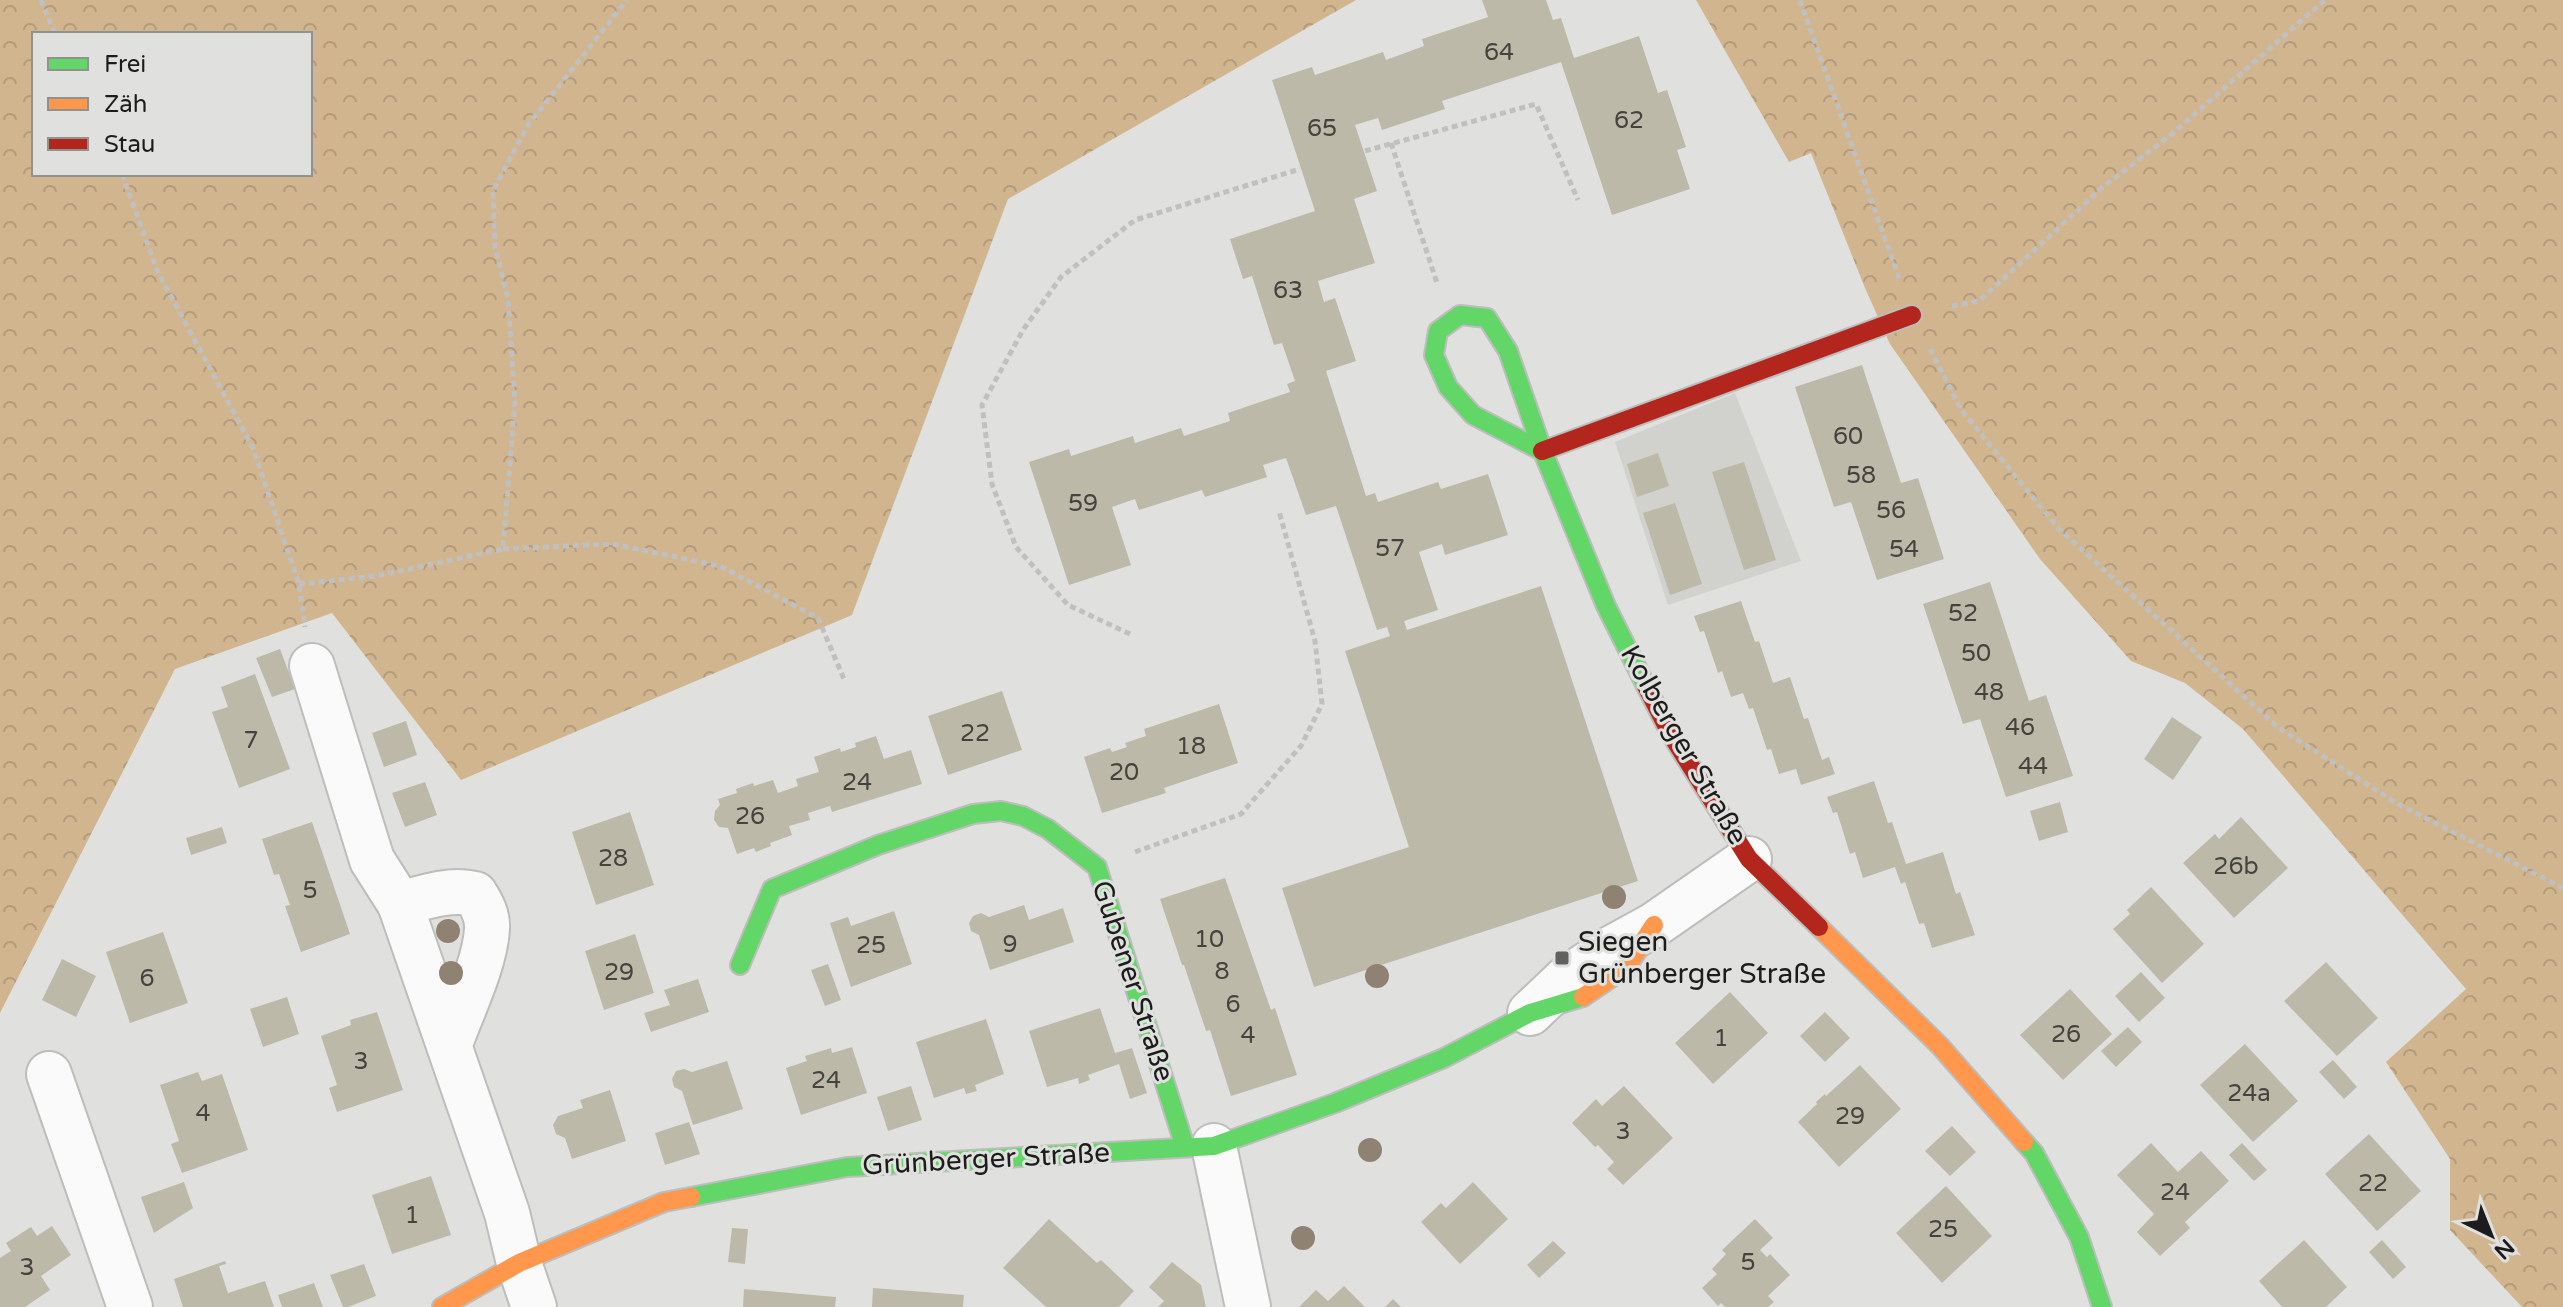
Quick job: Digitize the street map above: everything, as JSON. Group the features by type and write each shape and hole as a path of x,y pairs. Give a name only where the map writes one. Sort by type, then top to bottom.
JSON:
{"street":[{"name":"Kolberger Straße","path":"1449,322 1460,315 1487,318 1508,351 1543,452 1606,606 1670,733 1749,859 1940,1046 2034,1153 2079,1237 2102,1307"},
{"path":"1449,322 1438,331 1434,355 1448,387 1473,415 1543,452 1912,315"},
{"path":"312,666 372,860 400,904 507,1213 534,1307"},
{"name":"Gubener Straße","path":"740,965 772,889 878,845 973,814 1001,811 1023,816 1048,829 1097,867 1200,1147"},
{"name":"Grünberger Straße","path":"442,1307 519,1263 664,1202 847,1167 1200,1147 1335,1103 1444,1058 1530,1013 1567,978 1654,925 1749,859"},
{"path":"400,904 463,891 475,894 485,911 487,929 480,963 450,1044"},
{"path":"49,1074 130,1307"},
{"path":"1200,1147 1248,1307"}],"path":[{"path":"41,0 54,32"},
{"path":"503,549 515,401 508,298 495,247 493,191 528,125 627,0"},
{"path":"1800,0 1912,315 1962,411 2059,529 2279,728 2398,804 2563,888"},
{"path":"1912,315 1979,301 2103,187 2172,134 2325,0"},
{"path":"1365,151 1536,104 1578,200"},
{"path":"1391,143 1449,322"},
{"path":"1130,634 1068,605 1016,547 992,484 982,405 1023,330 1061,277 1135,220 1300,169"},
{"path":"123,176 157,270 253,448 299,584 312,666"},
{"path":"1097,867 1241,814 1301,746 1322,704 1315,641 1279,511"},
{"path":"299,584 376,576 503,549 613,544 720,566 818,618 844,679"}],"shaded area":[{"path":"1735,393 1801,561 1668,605 1615,442"}],"green space":[{"path":"0,0 1356,0 1008,199 852,615 461,780 332,613 175,669 0,1013"},
{"path":"1696,0 2563,0 2563,1307 2522,1307 2450,1230 2450,1159 2386,1062 2466,989 2243,729 2185,683 2131,661 2040,559 1890,344 1811,153 1789,162"}],"building":[{"path":"1482,0 1546,0 1553,20 1561,18 1574,58 1639,36 1658,93 1667,90 1686,147 1677,150 1690,189 1612,215 1561,62 1442,101 1445,109 1382,130 1378,118 1355,125 1377,191 1354,199 1375,263 1318,281 1324,302 1335,298 1356,361 1326,371 1366,496 1375,493 1378,502 1438,482 1441,489 1488,474 1508,535 1445,555 1442,544 1419,552 1438,610 1404,621 1407,630 1541,586 1638,881 1314,987 1282,888 1409,847 1345,651 1390,636 1387,627 1377,630 1336,506 1306,515 1286,458 1263,465 1267,477 1205,497 1202,490 1139,510 1135,499 1112,507 1131,565 1069,585 1029,462 1069,449 1071,456 1133,436 1135,443 1181,428 1184,436 1230,421 1228,413 1290,392 1287,384 1295,381 1282,343 1274,345 1252,276 1243,279 1230,239 1315,211 1272,80 1312,67 1315,75 1383,52 1386,60 1424,46 1422,39 1488,17"},
{"path":"1862,365 1901,483 1918,478 1944,559 1877,580 1851,502 1834,507 1795,387"},
{"path":"1658,453 1669,486 1637,497 1627,464"},
{"path":"1744,462 1776,560 1744,570 1712,472"},
{"path":"1675,503 1702,584 1670,595 1643,513"},
{"path":"1990,582 2029,701 2046,695 2073,776 2006,797 1980,719 1963,724 1923,604"},
{"path":"1741,601 1773,683 1790,677 1822,760 1829,757 1835,774 1801,785 1796,769 1779,774 1753,708 1749,709 1743,693 1731,697 1722,671 1718,673 1704,631 1700,632 1694,616"},
{"path":"280,649 295,689 272,697 256,658"},
{"path":"255,674 290,769 239,788 212,712 228,707 221,687"},
{"path":"1002,691 1022,750 948,775 928,716"},
{"path":"1219,704 1238,763 1164,788 1166,793 1102,813 1084,757 1110,748 1112,752 1127,747 1125,743 1146,736 1144,729"},
{"path":"2172,717 2202,737 2173,780 2144,759"},
{"path":"406,721 417,755 384,767 372,733"},
{"path":"876,736 884,759 911,750 922,784 832,812 830,806 808,813 810,820 789,826 792,835 756,852 754,848 737,854 728,828 719,827 714,820 715,811 720,805 718,799 737,793 736,789 773,780 778,793 798,786 796,779 819,772 814,757 840,748 841,752 856,747 855,743"},
{"path":"1874,781 1906,864 1943,852 1956,894 1960,892 1975,935 1932,948 1924,923 1919,924 1905,882 1901,884 1895,867 1863,878 1855,852 1850,854 1837,812 1833,813 1827,797"},
{"path":"425,782 437,815 405,827 392,793"},
{"path":"2060,802 2068,832 2039,841 2030,811"},
{"path":"630,812 654,885 596,905 572,832"},
{"path":"2241,817 2288,868 2234,918 2183,863 2215,834 2219,839"},
{"path":"312,822 350,934 301,952 285,906 290,905 279,874 274,875 262,839"},
{"path":"222,827 227,843 191,855 186,838"},
{"path":"1225,878 1297,1075 1231,1096 1210,1030 1206,1031 1160,899"},
{"path":"2151,887 2204,944 2162,983 2113,929 2130,914 2127,910"},
{"path":"1024,905 1029,920 1063,908 1074,942 990,970 979,935 971,931 969,923 973,916 981,913 989,917"},
{"path":"894,911 912,964 851,987 830,923 848,917 851,926"},
{"path":"163,932 188,1003 130,1023 106,952"},
{"path":"635,934 654,993 604,1010 585,951"},
{"path":"62,959 96,976 76,1017 42,1000"},
{"path":"2326,962 2378,1018 2337,1056 2284,1001"},
{"path":"828,964 841,1000 825,1006 811,970"},
{"path":"2141,972 2165,998 2139,1022 2115,996"},
{"path":"698,979 709,1012 651,1032 644,1013 670,1005 664,990"},
{"path":"2070,989 2112,1034 2063,1080 2020,1035"},
{"path":"1730,992 1768,1033 1713,1084 1675,1043"},
{"path":"287,997 299,1034 263,1047 250,1009"},
{"path":"1100,1008 1115,1053 1132,1048 1147,1093 1130,1099 1119,1064 1088,1075 1090,1080 1079,1084 1078,1078 1047,1087 1029,1031"},
{"path":"377,1012 403,1090 337,1112 329,1088 337,1085 321,1036 351,1025 350,1020"},
{"path":"1825,1012 1850,1038 1825,1062 1800,1036"},
{"path":"986,1019 1004,1074 975,1085 977,1091 966,1094 964,1088 934,1098 916,1042"},
{"path":"2128,1027 2142,1042 2116,1067 2101,1051"},
{"path":"2245,1044 2298,1101 2253,1142 2200,1085"},
{"path":"852,1047 867,1093 801,1115 786,1068 807,1061 805,1056 831,1048 832,1053"},
{"path":"2333,1060 2357,1087 2344,1099 2319,1072"},
{"path":"727,1061 743,1109 693,1125 682,1091 674,1087 672,1079 676,1071 684,1069 692,1072"},
{"path":"1860,1065 1901,1109 1839,1167 1798,1122 1816,1102"},
{"path":"198,1072 202,1081 222,1074 248,1150 182,1173 171,1144 179,1141 160,1085"},
{"path":"911,1086 922,1120 888,1131 877,1097"},
{"path":"1624,1086 1673,1138 1623,1185 1607,1169 1614,1162 1572,1123 1596,1099 1602,1106"},
{"path":"610,1090 626,1141 572,1159 565,1138 556,1134 553,1125 558,1116 583,1108 580,1100"},
{"path":"689,1122 700,1154 665,1165 655,1133"},
{"path":"1952,1126 1976,1152 1950,1176 1925,1151"},
{"path":"2369,1134 2421,1191 2377,1231 2325,1174"},
{"path":"2151,1143 2178,1172 2201,1151 2229,1181 2185,1222 2190,1228 2160,1256 2137,1232 2154,1214 2117,1175"},
{"path":"2242,1143 2267,1170 2254,1181 2229,1155"},
{"path":"431,1176 451,1235 392,1254 372,1195"},
{"path":"184,1182 193,1208 154,1233 141,1197"},
{"path":"1473,1182 1508,1219 1460,1264 1421,1222 1441,1203 1446,1208"},
{"path":"1946,1186 1992,1236 1942,1283 1896,1233"},
{"path":"1049,1219 1097,1263 1101,1260 1134,1291 1119,1307 1046,1307 1003,1268"},
{"path":"1755,1219 1773,1238 1760,1250 1767,1257 1770,1254 1790,1275 1768,1296 1774,1302 1768,1307 1725,1307 1721,1303 1718,1306 1702,1288 1717,1274 1712,1269 1726,1254 1722,1250"},
{"path":"52,1226 71,1255 41,1276 50,1290 25,1307 0,1307 0,1258 11,1251 6,1243 31,1227 37,1236"},
{"path":"732,1228 748,1229 745,1264 728,1262"},
{"path":"2304,1240 2347,1287 2326,1307 2282,1307 2259,1281"},
{"path":"2382,1240 2406,1267 2393,1279 2369,1252"},
{"path":"1553,1241 1566,1253 1539,1278 1527,1265"},
{"path":"225,1261 226,1264 219,1266 228,1293 265,1281 274,1307 183,1307 174,1279"},
{"path":"1172,1262 1201,1285 1206,1307 1158,1307 1164,1301 1149,1287"},
{"path":"364,1264 376,1296 343,1307 330,1275"},
{"path":"314,1283 323,1307 282,1307 278,1295"},
{"path":"1344,1286 1365,1307 1299,1307 1316,1290 1328,1301"},
{"path":"873,1288 964,1295 963,1307 872,1307"},
{"path":"744,1289 836,1297 835,1307 743,1307"},
{"path":"1393,1299 1401,1307 1385,1307"}],"traffic: fast":[{"path":"1542,451 1473,415 1448,387 1434,355 1438,331 1460,315 1487,318 1508,351 1543,452 1606,606 1646,686"},
{"path":"740,965 772,889 878,845 973,814 1001,811 1023,816 1048,829 1097,867 1185,1147"},
{"path":"691,1197 847,1167 1214,1146 1335,1103 1444,1058 1530,1013 1583,997"},
{"path":"2024,1142 2034,1153 2079,1237 2102,1307"}],"traffic: slow":[{"path":"1583,997 1626,968 1654,925"},
{"path":"1819,927 1940,1046 2024,1142"},
{"path":"442,1307 519,1263 664,1202 691,1197"}],"traffic: jam":[{"path":"1542,451 1912,315"},
{"path":"1646,686 1670,733 1749,859 1819,927"}],"place":[{"name":"Siegen Grünberger Straße","path":"1562,958"}]}
